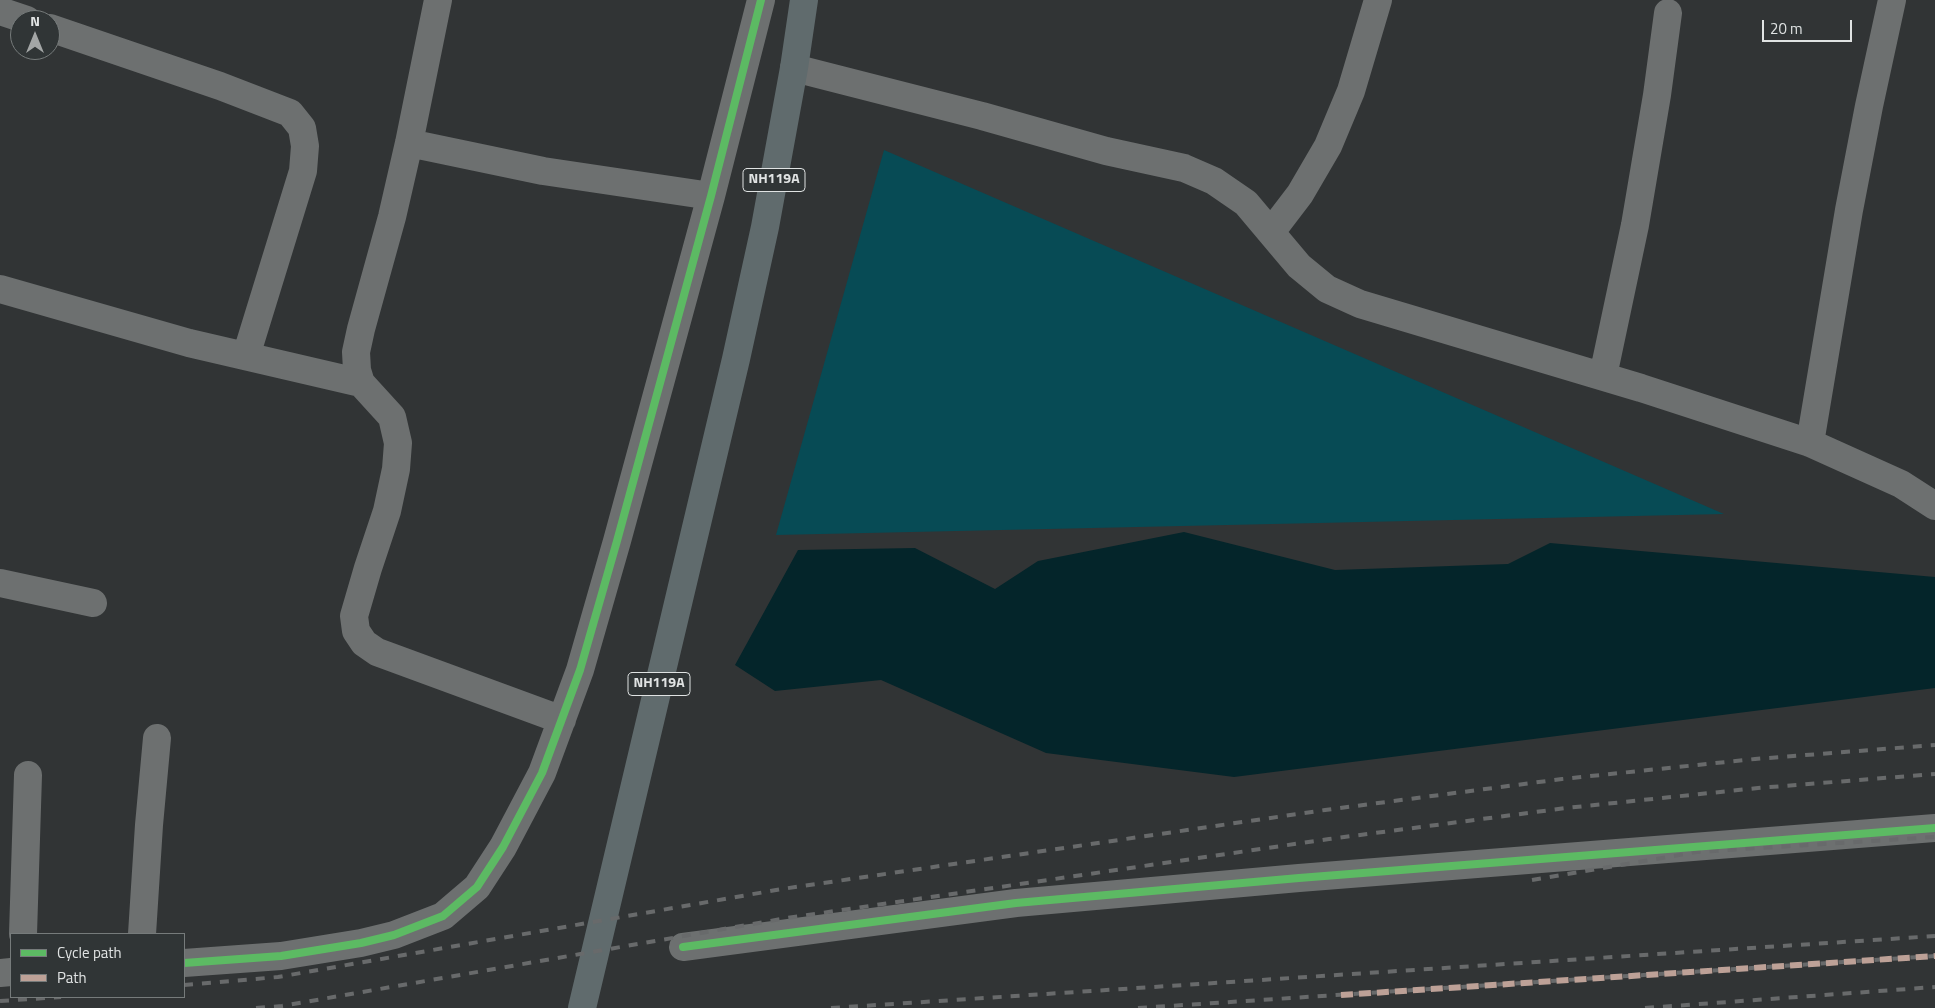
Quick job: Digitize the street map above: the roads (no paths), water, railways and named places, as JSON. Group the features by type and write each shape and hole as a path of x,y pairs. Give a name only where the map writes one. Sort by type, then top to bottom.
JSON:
{"highway":[{"name":"NH119A","path":"582,1008 736,359 765,227 794,68 804,0"}],"street":[{"path":"438,0 392,217 356,352 357,370 361,384 392,417 398,443 396,469 387,512 354,616 356,631 364,644 377,652 562,720"},
{"path":"185,962 281,956 323,950 394,935 443,916 478,887 503,847 542,773 580,670 711,196 761,0"},
{"path":"1271,232 1300,194 1328,146 1351,90 1378,0"},
{"path":"1810,443 1868,106 1892,0"},
{"path":"1603,376 1635,224 1657,95 1668,13"},
{"path":"60,31 220,86 290,113 302,128 305,146 303,171 246,356"},
{"path":"794,68 973,114 1106,151 1184,168 1214,181 1246,203 1299,266 1327,289 1360,304 1603,376 1810,443 1901,484 1935,506"},
{"path":"409,143 543,171 711,196"},
{"path":"0,289 189,343 361,384"},
{"path":"0,583 93,603"},
{"path":"142,933 157,738"},
{"path":"23,933 28,774"},
{"path":"683,947 1016,903 1299,878 1935,828"}],"railway":[{"path":"185,985 278,977 782,889 1325,810 1562,779 1755,759 1935,745"},
{"path":"256,1008 282,1006 787,918 1329,839 1566,808 1758,788 1935,774"},
{"path":"1532,880 1697,852 1935,837"},
{"path":"831,1008 1935,936"},
{"path":"1138,1008 1935,956"},
{"path":"1645,1008 1935,987"},
{"path":"0,1001 46,998"}]}
